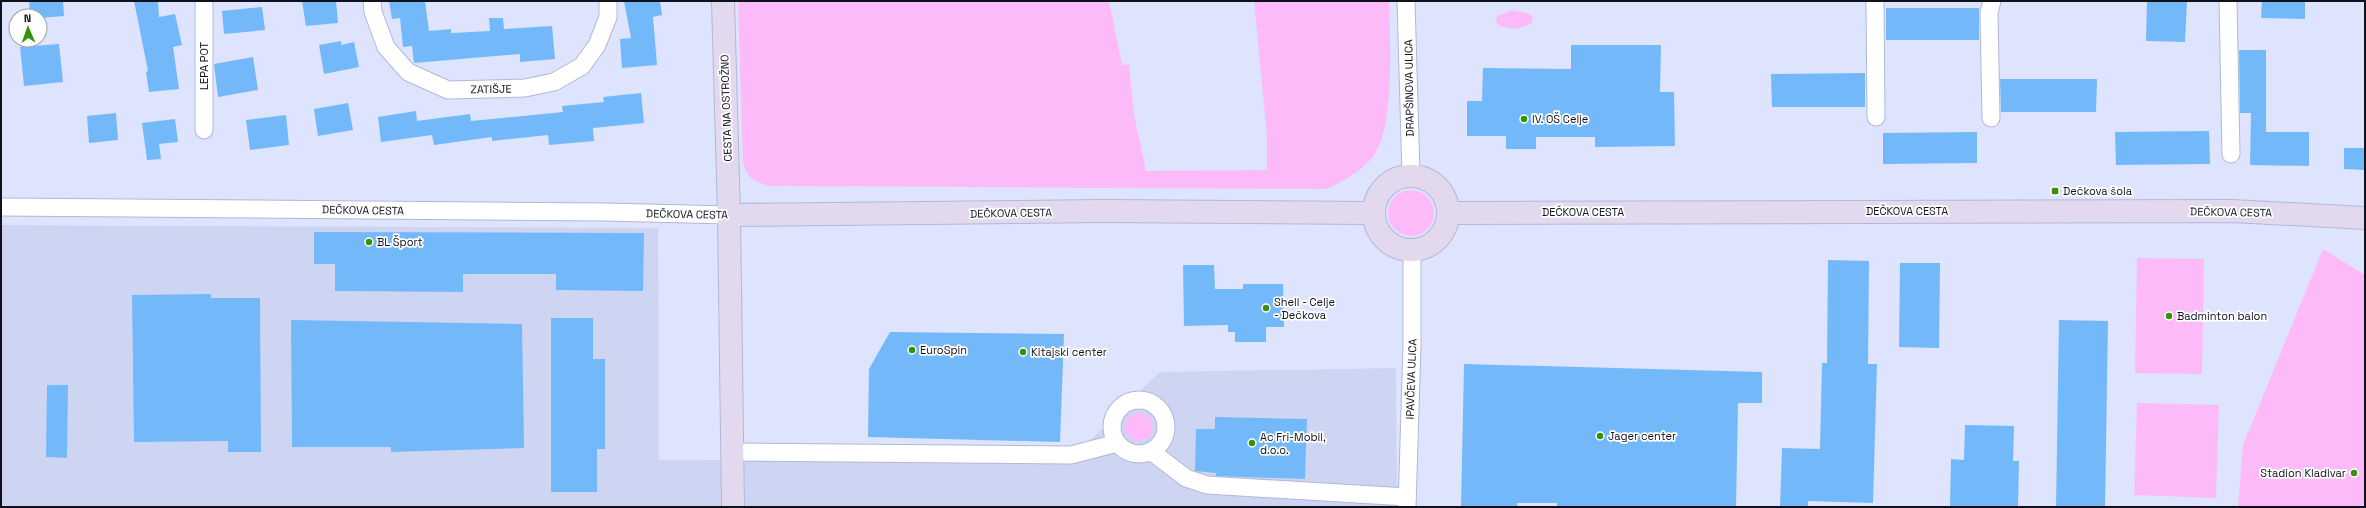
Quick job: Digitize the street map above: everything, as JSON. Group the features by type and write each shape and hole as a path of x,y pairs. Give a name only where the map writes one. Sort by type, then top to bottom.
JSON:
{"street":[{"name":"LEPA POT","path":"204,1 204,130"},
{"name":"ZATIŠJE","path":"372,1 373,12 386,47 408,72 448,90 525,88 554,82 582,66 597,45 608,17 608,1"},
{"name":"CESTA NA OSTROŽNO","path":"723,1 729,215 733,507"},
{"name":"DRAPŠINOVA ULICA","path":"1406,1 1411,175"},
{"path":"1875,1 1876,117"},
{"path":"1991,118 1989,14 1992,1"},
{"path":"2228,1 2231,154"},
{"path":"1411,175 1423,177 1434,182 1442,191 1447,201 1449,213 1445,230 1434,243 1424,249 1412,251 1400,249 1390,244 1381,236 1376,225 1374,213 1375,202 1381,191 1389,183 1399,177 1411,175"},
{"name":"DEČKOVA CESTA","path":"1,206 729,215 1103,211 1374,213"},
{"name":"DEČKOVA CESTA","path":"1449,213 2232,211 2365,218"},
{"name":"IPAVČEVA ULICA","path":"1407,502 1412,346 1412,251"},
{"path":"1142,400 1156,406 1162,412 1167,426 1163,441 1152,452 1137,455 1122,449 1117,443 1112,429 1115,414 1127,403 1142,400"},
{"path":"732,452 1071,455 1117,443"},
{"path":"1152,452 1186,478 1207,485 1407,502"}],"shaded area":[{"path":"738,1 1109,1 1122,65 1129,64 1134,114 1146,171 1267,170 1267,136 1254,1 1389,1 1390,81 1385,124 1381,142 1369,161 1340,183 1327,189 768,186 752,178 747,172 743,162"},
{"path":"1512,10 1530,14 1533,18 1531,24 1516,29 1499,26 1496,21 1497,16"},
{"path":"1406,190 1416,190 1428,196 1433,204 1433,222 1428,230 1420,235 1406,236 1398,233 1391,226 1388,218 1388,208 1391,200 1398,193"},
{"path":"1,225 658,228 659,460 1068,462 1160,372 1396,368 1397,507 1,507"},
{"path":"2323,249 2365,275 2365,507 2238,507 2243,445"},
{"name":"Badminton balon","path":"2137,258 2204,259 2202,374 2135,373"},
{"path":"2137,403 2219,405 2216,498 2134,495"},
{"path":"1139,413 1149,417 1153,427 1149,437 1139,441 1129,437 1125,427 1129,417"}],"building":[{"path":"29,1 63,1 64,16 48,17 48,8 29,8"},
{"path":"134,1 158,1 159,17 175,14 182,45 173,47 179,89 149,92 146,72 148,71"},
{"path":"302,1 336,1 338,23 306,26"},
{"path":"389,1 425,1 429,31 451,29 451,33 490,31 489,18 503,18 504,29 552,26 555,59 520,62 520,54 414,63 412,46 403,47 400,18 392,19"},
{"path":"624,1 660,1 662,15 653,17 657,65 622,68 620,39 631,38"},
{"path":"2147,1 2187,1 2185,42 2146,41"},
{"path":"2262,1 2305,1 2305,19 2261,18"},
{"path":"262,7 265,30 224,34 222,11"},
{"path":"1886,8 1979,8 1979,40 1886,40"},
{"path":"341,41 341,45 354,42 359,67 324,74 319,45"},
{"path":"59,44 63,82 24,86 20,48 48,48 48,45"},
{"path":"1571,45 1661,45 1660,92 1674,92 1675,146 1595,147 1595,137 1536,137 1536,149 1506,149 1506,136 1467,136 1467,101 1482,101 1483,68 1571,69"},
{"path":"2239,50 2266,50 2266,132 2309,132 2309,166 2250,165 2251,113 2240,113"},
{"path":"253,57 258,90 218,97 214,64"},
{"path":"1865,73 1865,107 1772,107 1771,74"},
{"path":"2000,79 2097,79 2096,112 2001,112"},
{"path":"641,93 644,123 593,128 594,141 549,145 548,135 492,141 492,137 434,145 432,135 381,142 378,117 416,111 417,121 470,114 471,121 563,112 562,106 604,102 603,97"},
{"path":"348,103 353,130 318,136 314,109"},
{"path":"116,113 118,140 89,143 87,116"},
{"path":"286,115 289,145 250,150 246,120"},
{"path":"175,119 178,142 159,144 161,159 147,160 142,123"},
{"path":"2209,131 2210,164 2116,165 2115,132"},
{"path":"1977,132 1977,163 1883,164 1883,133"},
{"path":"2344,148 2365,148 2365,170 2344,169"},
{"path":"314,232 644,233 643,291 556,290 556,274 463,274 463,292 335,291 335,264 314,264"},
{"path":"1828,260 1869,261 1868,364 1877,364 1873,503 1808,501 1808,507 1780,507 1782,448 1820,449 1822,363 1827,363"},
{"path":"1900,263 1940,263 1939,348 1899,347"},
{"path":"1183,265 1214,265 1215,289 1243,289 1243,284 1283,284 1284,327 1266,327 1266,342 1235,342 1235,332 1228,332 1228,325 1184,326"},
{"path":"211,294 211,298 260,298 261,452 228,452 228,441 134,442 132,295"},
{"path":"551,318 593,318 593,359 605,359 605,449 597,449 597,492 551,492"},
{"path":"291,320 522,324 524,448 391,452 391,447 292,447"},
{"path":"2059,320 2108,321 2105,507 2056,507"},
{"path":"890,332 1064,334 1060,442 868,437 869,369"},
{"name":"Jager center","path":"1464,364 1762,372 1762,403 1738,403 1736,507 1557,507 1557,503 1517,503 1517,507 1461,507"},
{"path":"47,385 68,385 67,458 46,457"},
{"path":"1215,417 1307,419 1305,479 1216,476 1216,473 1195,471 1196,429 1215,429"},
{"path":"1965,425 2014,426 2013,461 2019,461 2018,507 1950,507 1951,459 1964,460"}],"place":[{"name":"IV. OŠ Celje","path":"1524,119"},
{"name":"Dečkova šola","path":"2055,191"},
{"name":"BL Šport","path":"369,242"},
{"name":"Shell - Celje - Dečkova","path":"1266,308"},
{"name":"Badminton balon","path":"2169,316"},
{"name":"EuroSpin","path":"912,350"},
{"name":"Kitajski center","path":"1023,352"},
{"name":"Jager center","path":"1600,436"},
{"name":"Ac Fri-Mobil, d.o.o.","path":"1252,443"},
{"name":"Stadion Kladivar","path":"2354,473"}]}
